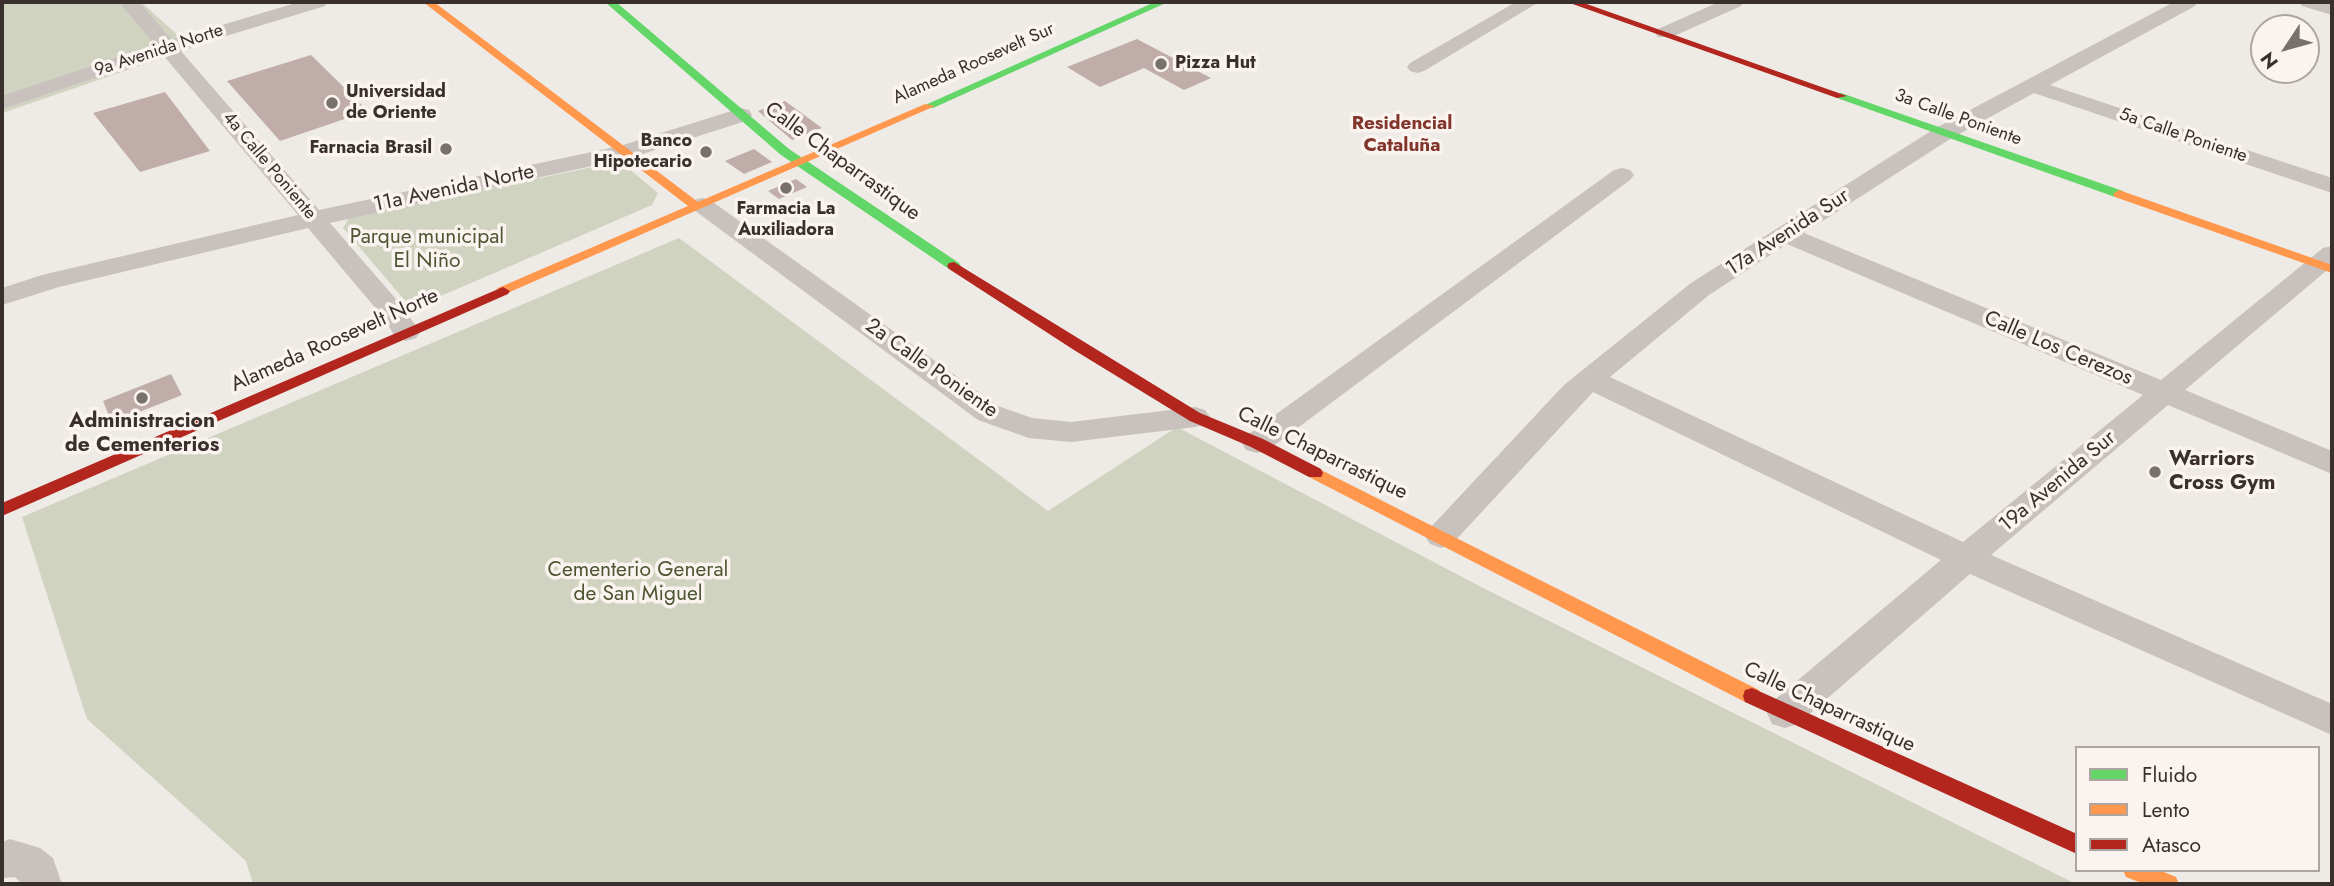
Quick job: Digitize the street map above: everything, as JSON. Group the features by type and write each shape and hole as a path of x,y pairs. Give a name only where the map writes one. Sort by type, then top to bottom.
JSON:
{"main road":[{"name":"2a Calle Poniente","path":"428,2 695,203"},
{"name":"Calle Chaparrastique","path":"610,2 785,152 885,221 1079,347 1195,417 1257,443 1785,713 2075,843"},
{"name":"Alameda Roosevelt Sur","path":"785,152 1132,2"},
{"name":"Alameda Roosevelt Sur","path":"802,163 1163,2"},
{"name":"3a Calle Poniente","path":"1572,2 1942,134 2328,262"},
{"name":"Alameda Roosevelt Norte","path":"695,203 785,152"},
{"name":"Alameda Roosevelt Norte","path":"2,494 695,203 802,163"},
{"name":"Alameda Roosevelt Norte","path":"2,510 403,327"},
{"path":"2139,872 2168,884"}],"street":[{"name":"4a Calle Poniente","path":"129,2 403,327"},
{"name":"9a Avenida Norte","path":"2,103 168,47 318,2"},
{"path":"1417,68 1529,2"},
{"path":"1665,33 1734,2"},
{"name":"17a Avenida Sur","path":"1441,536 1574,392 1700,289 1942,134 2188,2"},
{"path":"2309,2 2332,9"},
{"name":"5a Calle Poniente","path":"2033,86 2332,186"},
{"name":"11a Avenida Norte","path":"2,297 51,281 313,219 625,152 741,115"},
{"path":"1257,443 1622,175"},
{"name":"2a Calle Poniente","path":"695,203 988,413 1029,428 1071,432 1195,417"},
{"name":"Calle Los Cerezos","path":"1785,234 2332,463"},
{"name":"19a Avenida Sur","path":"1785,713 1966,558 2328,262"},
{"path":"1590,379 1966,558 2332,720"},
{"path":"2,860 10,857 26,861 39,871 42,884"}],"green space":[{"path":"2,2 141,2 192,48 2,113"},
{"name":"Parque municipal El Niño","path":"622,163 658,193 652,205 420,305 407,303 343,228 349,218"},
{"name":"Cementerio General de San Miguel","path":"679,238 1048,511 1177,427 1485,589 2076,884 253,884 246,861 87,719 22,517"}],"building":[{"path":"1137,39 1211,78 1184,90 1144,68 1100,87 1067,67"},
{"name":"Universidad de Oriente","path":"311,55 368,111 280,141 227,81"},
{"path":"165,92 210,151 140,172 93,113"},
{"path":"785,101 822,128 792,140 758,111"},
{"path":"754,149 772,162 744,174 725,161"},
{"name":"Farmacia La Auxiliadora","path":"796,179 807,187 779,199 768,191"},
{"name":"Administracion de Cementerios","path":"171,374 182,395 112,423 103,401"}],"traffic: fast":[{"path":"610,2 785,152 954,266"},
{"path":"929,106 1163,2"},
{"path":"1841,96 2119,194"}],"traffic: slow":[{"path":"428,2 697,207"},
{"path":"503,291 929,106"},
{"path":"2119,194 2332,269"},
{"path":"1315,473 1752,696"},
{"path":"2139,872 2168,884"}],"traffic: jam":[{"path":"1572,2 1841,96"},
{"path":"954,266 1079,347 1195,417 1257,443 1315,473"},
{"path":"2,510 503,291"},
{"path":"1752,696 2075,843"}],"place":[{"name":"Pizza Hut","path":"1161,64"},
{"name":"Universidad de Oriente","path":"332,103"},
{"name":"Farnacia Brasil","path":"446,149"},
{"name":"Banco Hipotecario","path":"706,152"},
{"name":"Farmacia La Auxiliadora","path":"786,188"},
{"name":"Administracion de Cementerios","path":"142,398"},
{"name":"Warriors Cross Gym","path":"2155,472"}],"district":[{"name":"Residencial Cataluña","path":"1402,135"}]}
